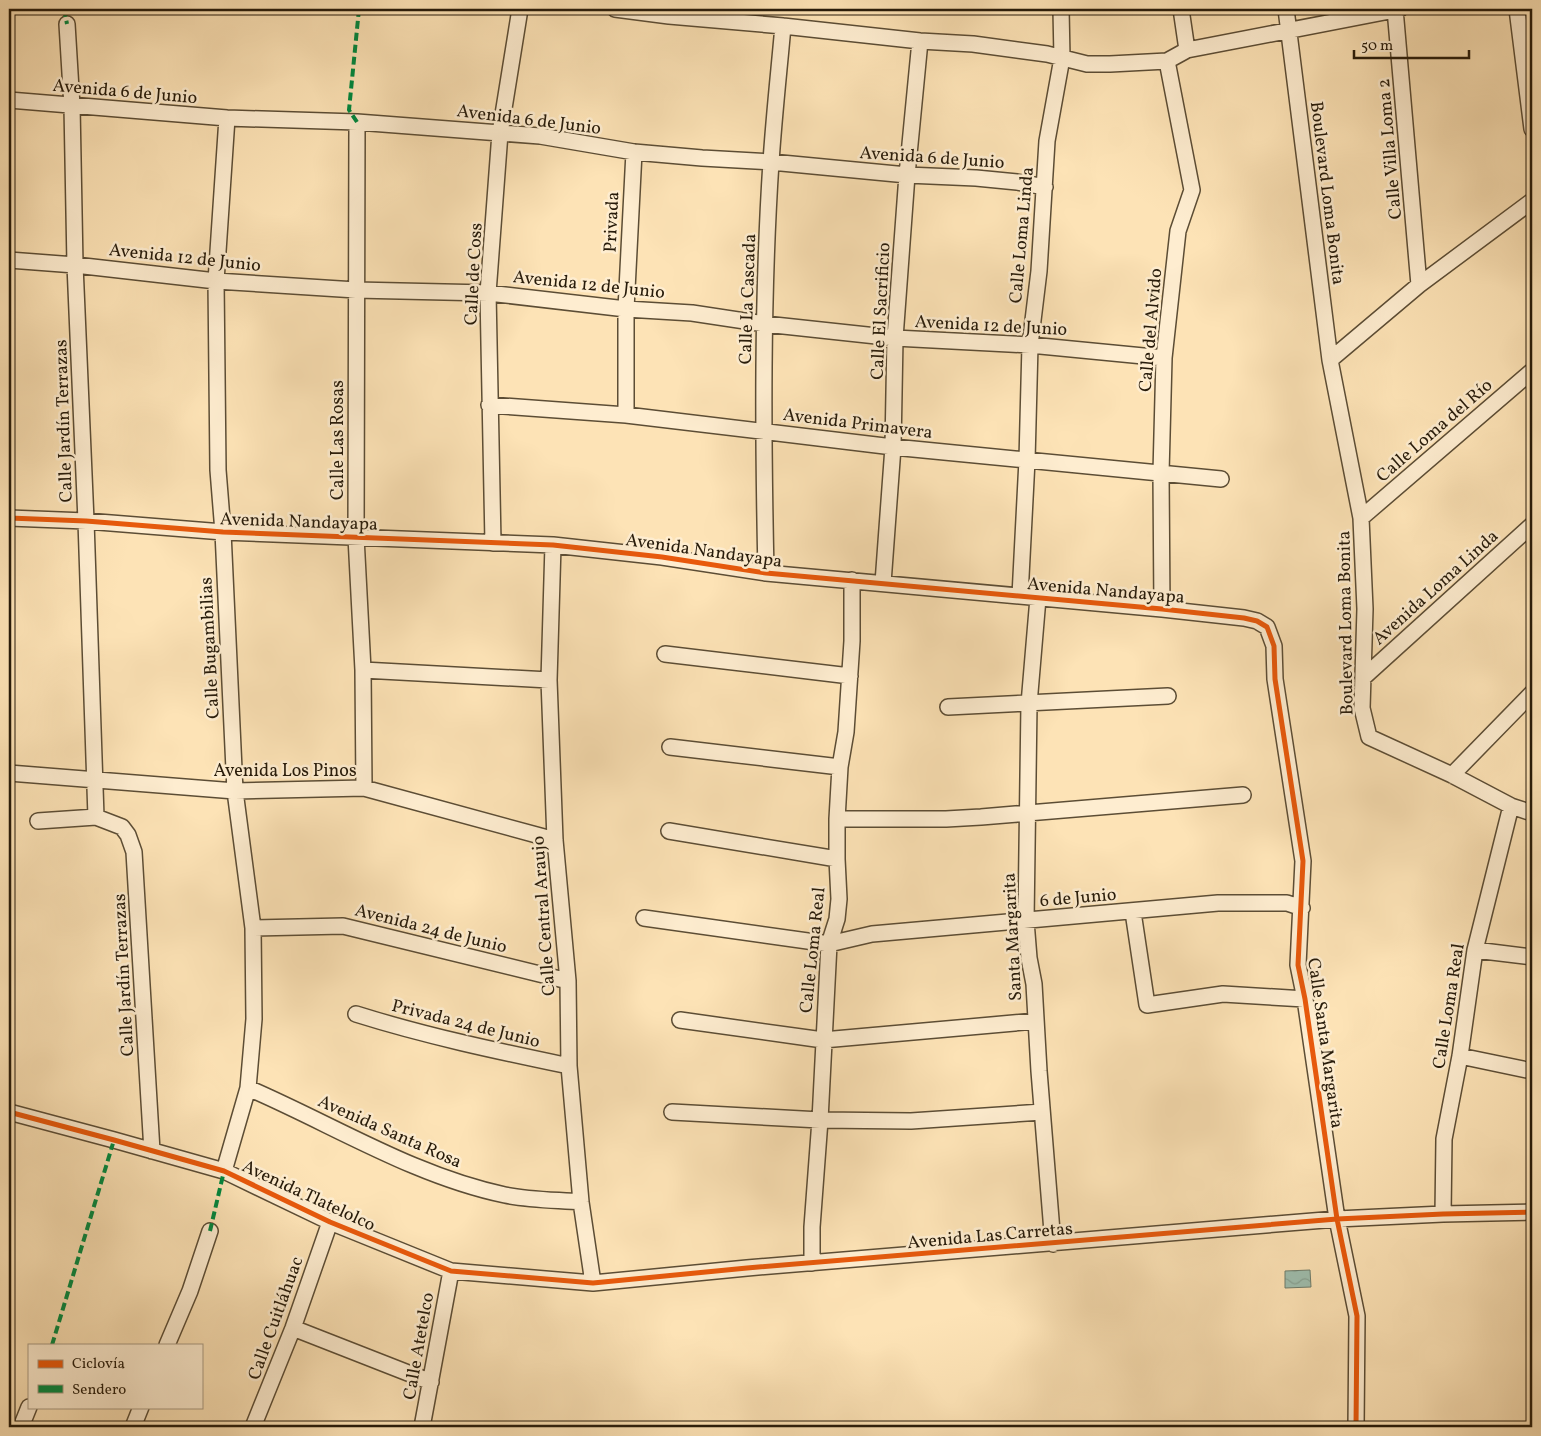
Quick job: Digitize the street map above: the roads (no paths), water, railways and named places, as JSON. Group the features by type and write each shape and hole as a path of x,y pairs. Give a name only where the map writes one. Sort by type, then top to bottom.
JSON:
{"street":[{"name":"Calle de Coss","path":"493,543 488,293 500,133 520,9"},
{"path":"615,9 920,41 973,44 1047,54 1087,64 1167,61 1187,50 1397,9"},
{"name":"Calle Loma Linda","path":"1020,596 1027,460 1030,345 1039,271 1047,141 1062,58 1061,9"},
{"path":"1181,9 1187,50"},
{"name":"Boulevard Loma Bonita","path":"1286,9 1330,360 1361,518 1365,609 1362,708 1369,737 1452,775 1511,806 1532,813"},
{"name":"Calle Villa Loma 2","path":"1397,9 1420,285"},
{"path":"1517,9 1532,129"},
{"name":"Calle Jardín Terrazas","path":"67,24 72,106 75,265 96,817"},
{"name":"Calle La Cascada","path":"766,573 762,430 765,324 771,162 783,26"},
{"name":"Calle El Sacrificio","path":"883,583 893,447 895,338 907,175 920,41"},
{"name":"Calle del Alvido","path":"1162,609 1161,473 1164,358 1178,231 1192,190 1167,61"},
{"name":"Avenida 6 de Junio","path":"9,100 227,118 357,122 540,136 634,152 771,162 907,175 994,180 1045,187"},
{"name":"Calle Bugambilias","path":"224,1171 248,1088 254,1019 253,928 235,791 223,532 218,470 216,281 227,118"},
{"name":"Calle Las Rosas","path":"357,122 356,537 363,670 364,788"},
{"name":"Privada","path":"626,415 626,309 634,152"},
{"path":"1330,360 1420,285 1532,201"},
{"name":"Avenida 12 de Junio","path":"9,260 75,265 216,281 356,290 488,293 626,309 692,313 765,324 895,338 1030,345 1164,358"},
{"name":"Calle Loma del Río","path":"1361,518 1532,371"},
{"name":"Avenida Primavera","path":"489,405 626,415 893,447 1221,479"},
{"name":"Avenida Nandayapa","path":"9,518 86,521 223,532 554,545 766,573 1244,618"},
{"name":"Avenida Loma Linda","path":"1364,677 1532,525"},
{"name":"Calle Central Araujo","path":"554,545 548,680 555,840 568,981 569,1066 581,1202 593,1283"},
{"name":"Calle Loma Real","path":"812,1263 812,1227 820,1120 829,944 837,919 839,899 837,859 840,767 846,732 850,676 852,580"},
{"name":"Santa Margarita","path":"1038,598 1029,704 1026,921 1029,958 1034,984 1042,1112 1054,1244"},
{"name":"Calle Santa Margarita","path":"1244,618 1257,621 1267,627 1274,646 1276,679 1303,861 1298,965 1305,999 1337,1219"},
{"path":"665,654 850,676"},
{"path":"363,670 548,680"},
{"path":"1452,775 1532,693"},
{"path":"948,707 1168,696"},
{"path":"670,747 840,767"},
{"name":"Avenida Los Pinos","path":"9,773 235,791 364,788 555,840"},
{"path":"838,819 946,819 1027,814 1243,795"},
{"name":"Calle Loma Real","path":"1443,1214 1444,1139 1460,1056 1475,950 1511,806"},
{"name":"Calle Jardín Terrazas","path":"38,821 96,817 122,827 128,835 134,852 152,1151"},
{"path":"669,831 837,859"},
{"name":"6 de Junio","path":"829,944 872,934 1218,903 1287,903 1302,908"},
{"path":"1133,912 1147,1005 1223,994 1305,999"},
{"path":"644,918 829,944"},
{"name":"Avenida 24 de Junio","path":"253,928 343,926 568,981"},
{"path":"1475,950 1532,957"},
{"name":"Privada 24 de Junio","path":"356,1014 457,1043 569,1066"},
{"path":"680,1020 823,1040 1036,1021"},
{"path":"1460,1056 1532,1071"},
{"name":"Avenida Santa Rosa","path":"248,1088 284,1103 395,1157 453,1181 506,1195 581,1202"},
{"path":"672,1112 820,1120 911,1121 1042,1112"},
{"name":"Avenida Tlatelolco","path":"10,1117 152,1151 224,1171 330,1222 451,1271"},
{"name":"Avenida Las Carretas","path":"451,1271 593,1283 747,1268 1337,1219 1532,1212"},
{"path":"1337,1219 1357,1316 1356,1427"},
{"name":"Calle Cuitláhuac","path":"254,1427 293,1328 330,1222"},
{"path":"167,1344 190,1291 210,1231"},
{"name":"Calle Atetelco","path":"422,1427 451,1271"},
{"path":"293,1328 431,1382"},
{"path":"21,1427 29,1408"},
{"path":"133,1427 141,1408"}],"water":[{"path":"1310,1270 1311,1287 1285,1288 1285,1271"}]}
